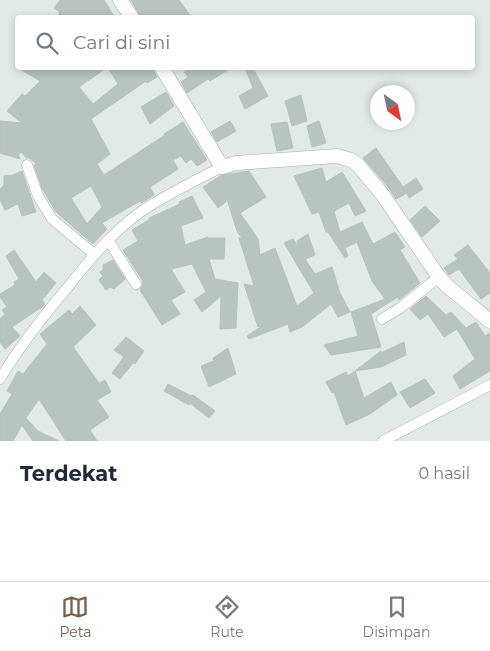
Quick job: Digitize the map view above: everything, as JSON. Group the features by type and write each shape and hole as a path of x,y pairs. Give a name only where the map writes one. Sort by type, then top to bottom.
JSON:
{"street":[{"path":"120,0 130,15"},
{"path":"163,70 222,167"},
{"path":"0,379 32,331 94,254 108,240 150,206 190,182 222,167 236,163 337,156 351,160 358,165 382,194 447,286 490,321"},
{"path":"27,165 38,196 52,219 94,254"},
{"path":"108,240 136,284"},
{"path":"382,319 400,308 440,277"},
{"path":"383,441 490,385"}],"building":[{"path":"60,0 104,0 113,15 58,15 60,12 54,8"},
{"path":"131,0 179,0 190,15 139,15"},
{"path":"21,70 103,70 79,87 93,104 118,84 109,70 153,70 157,77 147,83 146,81 91,119 110,154 97,164 104,175 183,122 207,160 197,166 191,159 186,163 181,156 173,160 178,169 150,187 154,195 102,223 107,229 93,244 56,212 42,188 34,165 37,164 26,158 22,152 18,154 20,159 0,153 0,121 22,123 7,111 22,94 25,96 40,81","holes":["91,186 102,207 87,224 71,198"]},
{"path":"188,70 228,70 210,81 208,79 187,93 181,82 188,77 184,72"},
{"path":"246,70 254,70 268,96 245,109 239,96 253,88"},
{"path":"166,92 174,106 150,124 141,107"},
{"path":"301,95 307,121 292,126 285,101"},
{"path":"230,121 236,131 217,142 211,132"},
{"path":"319,121 326,143 312,147 307,126"},
{"path":"287,122 293,148 277,151 271,124"},
{"path":"376,148 403,187 416,178 423,189 409,198 407,193 396,199 363,158"},
{"path":"322,168 326,182 342,172 366,211 355,216 349,203 334,211 340,232 362,222 373,244 395,232 405,247 400,250 420,283 399,300 398,297 371,314 381,347 331,355 324,345 358,336 351,312 385,299 372,281 357,242 345,248 348,256 345,258 328,232 326,232 319,212 312,214 294,176"},
{"path":"22,171 36,212 22,216 18,204 5,210 0,199 0,189 4,185 4,176"},
{"path":"249,171 266,197 240,213 258,239 260,255 275,248 297,306 314,293 284,243 293,239 299,248 297,241 308,234 315,255 305,259 315,274 332,267 340,293 350,312 338,317 331,304 302,327 290,332 288,324 249,339 247,336 262,326 258,327 244,284 254,286 239,238 242,238 237,231 226,196 226,202 218,208 203,187 222,175"},
{"path":"192,196 203,218 181,226 185,245 208,237 225,238 224,259 209,259 215,279 238,283 236,328 220,329 221,296 202,312 194,300 206,292 192,264 171,269 185,292 171,300 180,314 162,325 140,290 143,284 142,280 123,250 138,241 132,230 149,220 149,218 180,204 179,202"},
{"path":"425,206 440,221 422,237 410,220"},
{"path":"468,245 490,273 490,293 481,299 459,269 449,275 444,268 458,259 454,255"},
{"path":"14,250 36,282 44,272 56,283 42,300 45,304 42,307 12,327 20,336 5,349 0,342 0,319 5,314 2,310 7,307 0,294 15,285 14,282 19,279 6,256"},
{"path":"113,260 125,279 114,289 110,287 106,290 99,280 103,276 100,272 103,270 103,265"},
{"path":"426,296 446,315 451,312 466,328 476,322 485,336 490,333 490,371 460,389 453,376 475,359 457,329 444,337 428,314 420,320 410,309"},
{"path":"80,306 96,325 73,347 99,383 105,380 111,392 97,400 109,417 90,430 97,441 66,441 39,399 26,418 38,431 59,441 33,441 22,425 13,441 0,441 0,414 12,394 7,391 18,371 23,374 47,344 40,334 69,310 72,314"},
{"path":"126,337 144,351 135,364 133,363 120,379 112,373 124,357 114,350"},
{"path":"404,342 406,355 381,367 355,371 381,351 381,353"},
{"path":"228,348 236,374 209,387 201,366 214,361 213,358"},
{"path":"355,371 364,398 391,382 397,395 370,414 346,425 334,392 332,393 326,382 346,372 348,376"},
{"path":"425,379 435,393 410,408 400,392"},
{"path":"168,384 191,396 193,395 215,411 209,418 190,403 189,405 164,391"}]}
